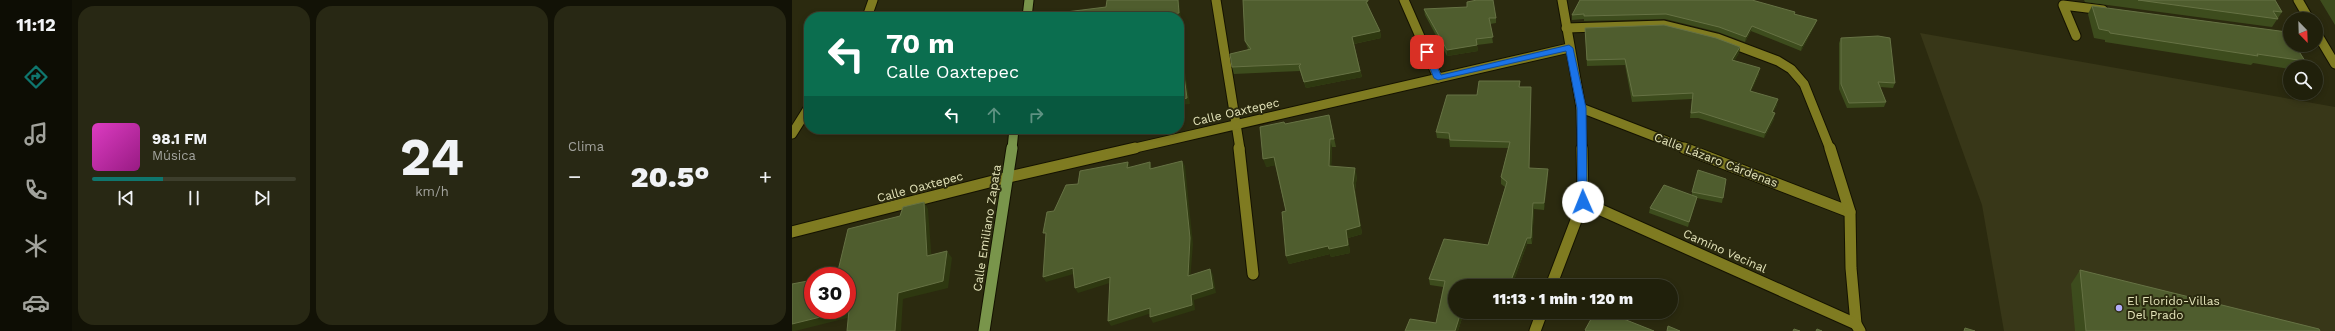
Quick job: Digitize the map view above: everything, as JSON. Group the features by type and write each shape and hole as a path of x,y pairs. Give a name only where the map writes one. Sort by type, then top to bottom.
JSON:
{"street":[{"path":"869,12 873,0"},
{"path":"1028,12 1029,0"},
{"path":"1216,0 1237,125 1253,274"},
{"path":"1404,0 1438,78"},
{"path":"1554,279 1583,202 1581,108 1569,48 1562,0"},
{"path":"2298,0 2304,12"},
{"path":"2076,36 2063,5 2109,11"},
{"path":"1566,28 1664,25 1717,38 1778,61 1791,69 1804,84 1833,156 1850,212 1851,268 1858,328"},
{"path":"2323,47 2335,64"},
{"name":"Calle Oaxtepec","path":"792,232 1009,177 1569,48"},
{"name":"Calle Lázaro Cárdenas","path":"1581,108 1850,212"},
{"path":"792,134 804,115"},
{"name":"Calle Emiliano Zapata","path":"984,331 1009,177 1013,134"},
{"name":"Camino Vecinal","path":"1583,202 1858,328"},
{"path":"1535,331 1539,319"}],"shaded area":[{"path":"1920,33 2283,98 2283,100 2296,100 2335,107 2335,331 2004,331 1982,205"}],"building":[{"path":"1107,0 1178,0 1179,12 1066,12 1106,7"},
{"path":"1243,0 1368,0 1366,2 1380,31 1352,37 1360,71 1304,82 1299,66 1301,64 1232,67 1230,54 1251,49 1245,41"},
{"path":"1477,0 1493,0 1496,18 1489,18 1493,37 1476,39 1477,45 1447,50 1424,9 1467,7 1467,2"},
{"path":"1580,0 1752,0 1817,20 1802,46 1752,26 1746,37 1719,27 1666,14 1572,15"},
{"path":"2138,0 2275,0 2282,12 2273,11 2278,19"},
{"path":"2092,6 2283,31 2283,52 2299,52 2304,60 2257,54 2258,56 2110,33 2109,31 2099,29"},
{"path":"1664,25 1716,38 1740,47 1732,60 1760,68 1750,91 1778,99 1772,112 1775,113 1765,133 1699,112 1691,113 1693,93 1633,96 1625,59 1587,60 1585,28"},
{"path":"1878,36 1890,38 1895,83 1878,82 1886,102 1849,103 1841,84 1841,38"},
{"path":"1184,76 1187,98 1184,99"},
{"path":"1479,81 1520,81 1519,87 1531,87 1529,168 1548,169 1544,203 1533,203 1531,238 1527,238 1512,279 1448,279 1448,319 1459,319 1455,331 1405,331 1410,319 1436,323 1445,281 1429,279 1444,239 1488,245 1507,182 1501,177 1510,142 1450,140 1449,133 1436,132 1447,95 1477,95"},
{"path":"1329,115 1334,139 1330,139 1329,166 1355,168 1353,183 1360,226 1346,230 1348,245 1329,249 1328,246 1286,256 1282,212 1286,211 1274,157 1263,159 1260,127 1284,122 1285,124"},
{"path":"1182,161 1190,238 1188,276 1210,269 1213,288 1191,295 1192,305 1150,317 1150,308 1108,321 1110,277 1075,288 1073,268 1043,277 1046,233 1043,233 1047,212 1054,211 1066,185 1078,184 1080,171 1128,162 1127,168 1150,162 1150,169"},
{"path":"1698,170 1726,179 1723,198 1692,192"},
{"path":"1664,185 1697,197 1689,222 1650,208"},
{"path":"924,202 927,256 947,251 943,281 898,293 895,331 847,331 848,319 856,319 856,267 839,267 848,229 900,216 903,207"},
{"path":"2080,270 2319,329 2320,331 2086,331"},
{"path":"804,282 804,319 812,319 792,324 792,284"},
{"path":"1591,319 1624,319 1654,331 1586,331 1585,330"},
{"path":"1668,326 1680,331 1667,331"},
{"path":"1965,328 1975,331 1964,331"}],"place":[{"name":"El Florido-Villas Del Prado","path":"2119,308"}],"route":[{"path":"1427,52 1438,78 1569,48 1581,108 1583,202"}]}
